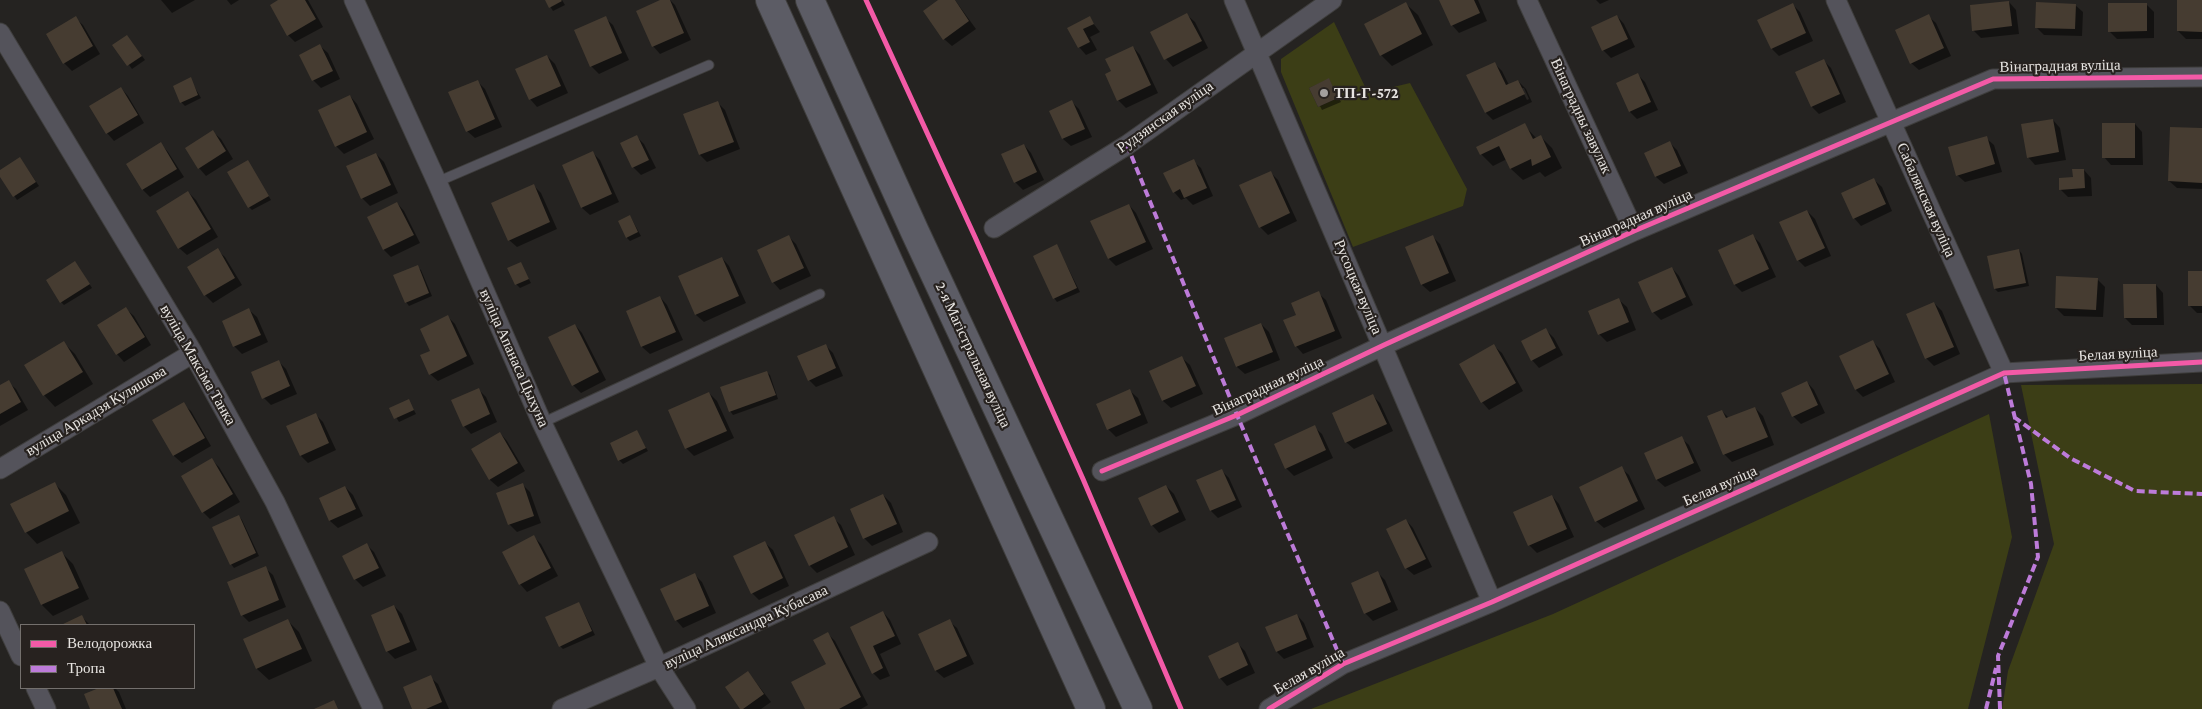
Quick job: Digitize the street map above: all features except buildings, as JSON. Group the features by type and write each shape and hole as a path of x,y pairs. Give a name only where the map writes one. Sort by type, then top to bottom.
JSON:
{"main road":[{"path":"770,0 1085,702"},
{"name":"2-я Магістральная вуліца","path":"810,0 915,232 1139,704"}],"street":[{"name":"вуліца Апанаса Цыхуна","path":"354,0 437,182 542,423 659,667 686,709"},
{"name":"Русоцкая вуліца","path":"1234,0 1384,346 1492,602"},
{"name":"Рудзянская вуліца","path":"994,228 1127,145 1257,51 1332,0"},
{"name":"Вінаградны завулак","path":"1527,0 1634,231"},
{"name":"Сабалянская вуліца","path":"1836,0 2004,373"},
{"name":"вуліца Максіма Танка","path":"0,34 193,353 275,502 373,709"},
{"name":"Вінаградная вуліца","path":"1102,471 1237,415 1634,231 1993,79 2202,77"},
{"name":"вуліца Аркадзя Куляшова","path":"0,469 193,353"},
{"name":"Белая вуліца","path":"1269,709 1343,664 1492,602 2004,373 2202,362"},
{"name":"вуліца Аляксандра Кубасава","path":"562,709 659,667 928,542"},
{"path":"0,611 20,654"},
{"path":"36,689 46,709"}],"lane":[{"path":"437,182 709,65"},
{"path":"542,423 820,294"}],"green space":[{"path":"1334,22 1368,93 1410,83 1467,189 1463,206 1353,247 1281,72 1281,59","holes":["1329,79 1338,98 1318,107 1309,88"]},
{"path":"2202,384 2202,709 2002,709 2008,671 2054,544 2021,385"},
{"path":"1989,414 2012,537 1968,709 1311,709 1553,614"}],"marked path":[{"path":"1127,145 1237,415 1343,664"},
{"path":"2000,709 1998,656 2038,557 2031,484 2004,373"},
{"path":"2014,417 2070,458 2135,491 2202,494"},
{"path":"1986,709 1996,668"}],"cycle path":[{"path":"866,0 1083,479 1181,709"},
{"path":"1102,471 1237,415 1384,345 1634,231 1993,79 2202,77"},
{"path":"1269,709 1343,664 1492,602 2004,373 2202,362"}],"place":[{"name":"ТП-Г-572","path":"1324,93"}]}
